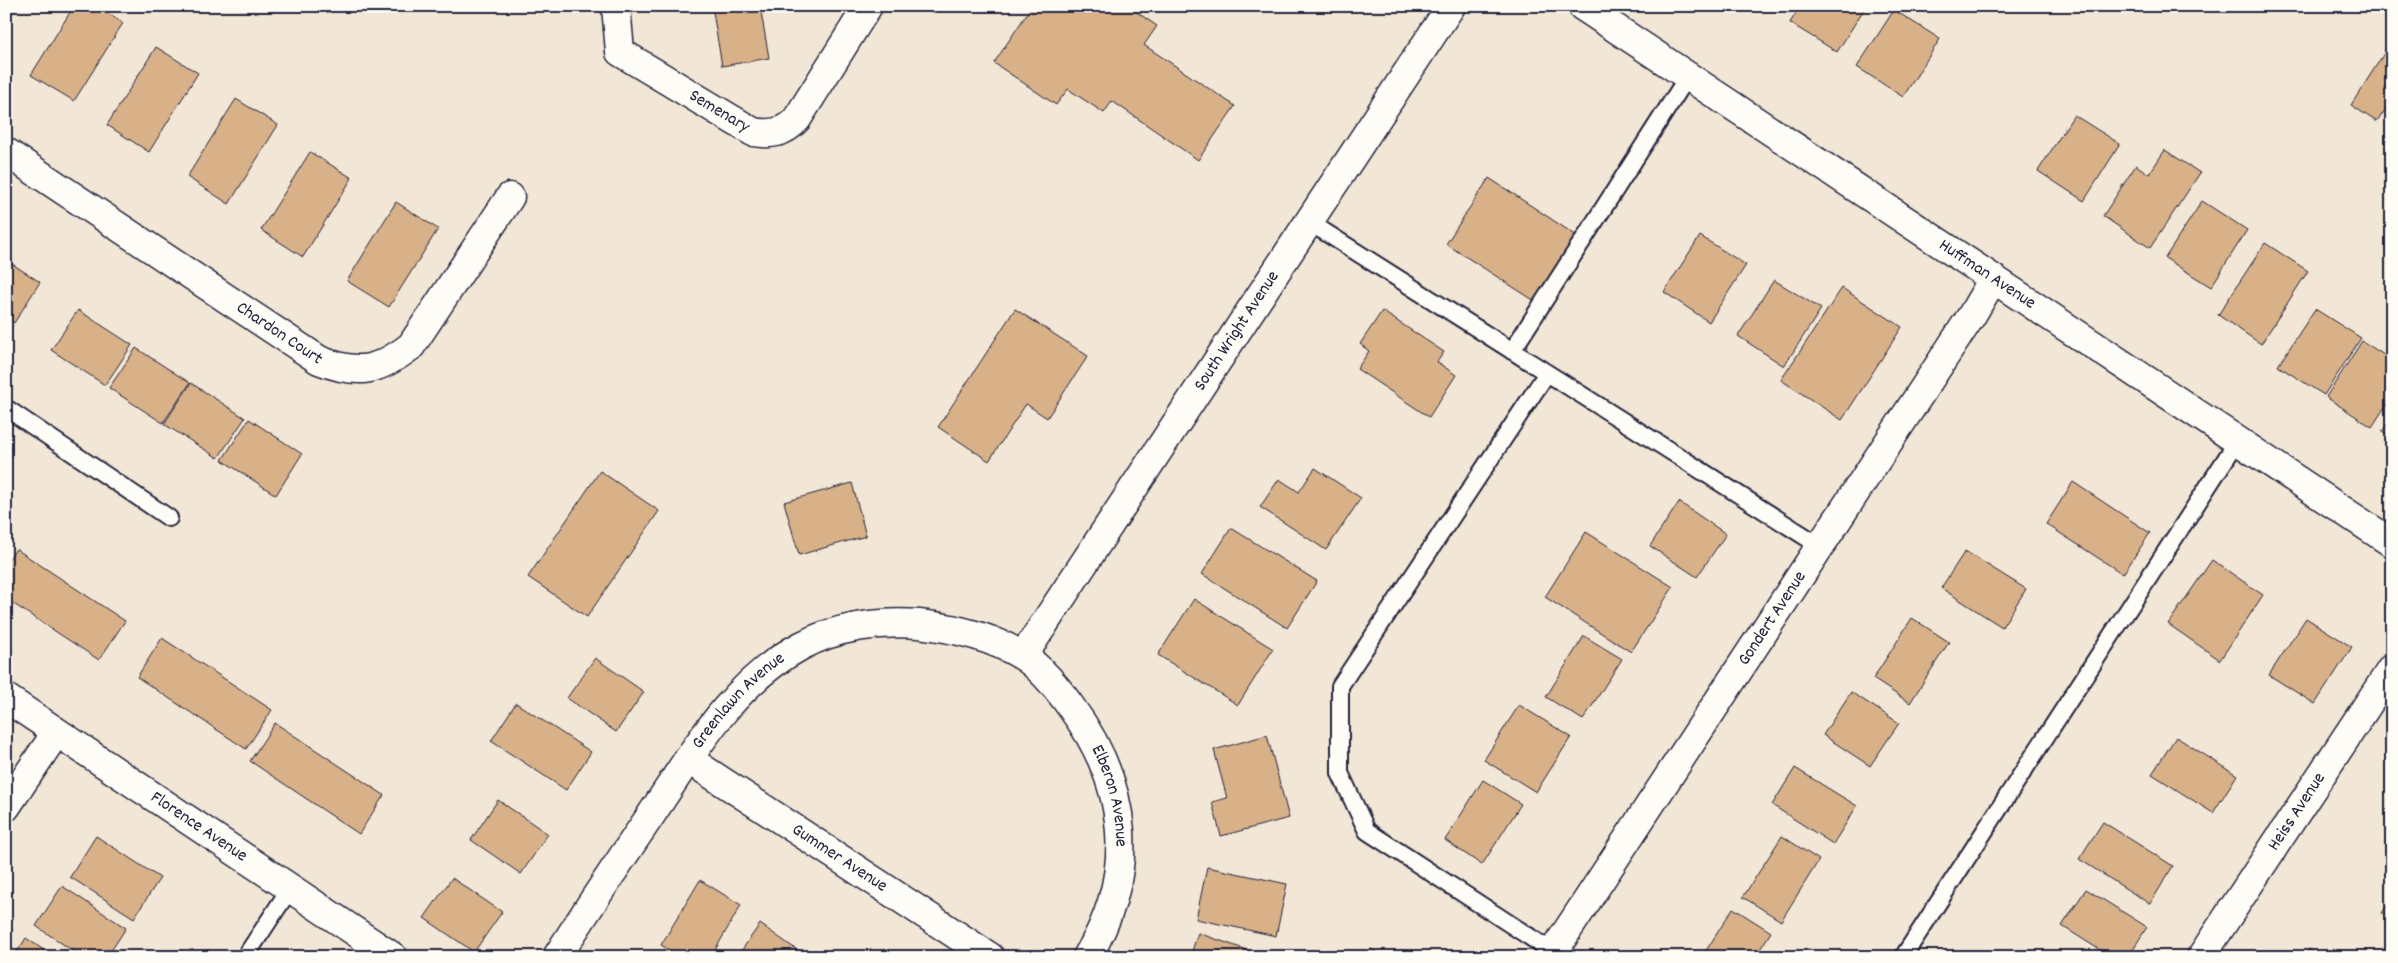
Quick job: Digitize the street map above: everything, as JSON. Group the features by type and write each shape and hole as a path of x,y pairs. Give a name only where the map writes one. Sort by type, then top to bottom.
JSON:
{"street":[{"name":"Semenary","path":"616,6 620,52 753,132 772,135 789,128 797,119 868,6"},
{"name":"South Wright Avenue","path":"1024,656 1451,6"},
{"name":"Huffman Avenue","path":"1582,6 1993,279 2391,539"},
{"name":"Chardon Court","path":"6,152 319,360 337,368 365,370 390,362 411,346 510,197"},
{"name":"Gondert Avenue","path":"1551,955 1972,315 1993,279"},
{"name":"Greenlawn Avenue","path":"557,957 688,759 731,701 764,669 803,645 848,629 896,622 940,626 995,642 1024,656"},
{"name":"Elberon Avenue","path":"1024,656 1055,686 1085,726 1110,777 1120,814 1121,861 1116,889 1099,936 1087,957"},
{"name":"Heiss Avenue","path":"2202,957 2392,668"},
{"name":"Florence Avenue","path":"6,698 393,957"},
{"path":"6,807 56,733"},
{"name":"Gummer Avenue","path":"688,759 990,957"}],"lane":[{"path":"1512,351 1688,76"},
{"path":"1310,222 1820,546"},
{"path":"1547,373 1340,686 1340,773 1368,831 1551,955"},
{"path":"6,408 169,518"},
{"path":"1903,957 2238,440"},
{"path":"245,957 291,887"}],"building":[{"path":"6,6 15,6 6,21"},
{"path":"74,6 96,6 123,23 74,101 31,75"},
{"path":"712,6 760,6 769,58 722,66"},
{"path":"1032,6 1128,6 1157,26 1144,45 1235,106 1198,160 1112,101 1104,113 1068,89 1056,105 994,63"},
{"path":"1800,6 1866,6 1837,52 1790,23"},
{"path":"1894,10 1940,39 1903,97 1857,67"},
{"path":"2392,41 2392,99 2377,122 2351,105"},
{"path":"156,47 198,73 149,152 107,125"},
{"path":"236,99 278,125 229,204 187,177"},
{"path":"2074,115 2120,144 2084,201 2038,171"},
{"path":"2165,150 2200,173 2150,248 2103,216 2136,165 2149,174"},
{"path":"310,152 352,178 303,257 261,230"},
{"path":"1489,178 1580,238 1538,303 1446,244"},
{"path":"2202,201 2247,230 2211,287 2165,258"},
{"path":"396,202 438,229 389,307 347,281"},
{"path":"1700,236 1746,265 1709,322 1664,292"},
{"path":"2265,243 2308,271 2261,344 2218,315"},
{"path":"6,260 40,282 14,323 6,318"},
{"path":"1774,280 1821,309 1784,366 1738,336"},
{"path":"1842,288 1902,327 1842,420 1781,380"},
{"path":"1015,309 1088,356 1047,418 1026,404 989,461 938,427"},
{"path":"2315,309 2361,338 2324,395 2278,366"},
{"path":"78,310 132,345 105,385 51,350"},
{"path":"1382,311 1444,352 1437,362 1456,375 1429,417 1357,369 1369,351 1360,344"},
{"path":"2362,341 2392,360 2392,396 2372,427 2326,397"},
{"path":"136,348 190,383 163,423 109,388"},
{"path":"191,383 245,418 218,458 164,424"},
{"path":"2392,417 2392,438 2382,432"},
{"path":"249,419 302,454 276,495 222,460"},
{"path":"1315,468 1361,498 1326,550 1260,507 1279,479 1299,492"},
{"path":"600,471 659,511 587,617 528,577"},
{"path":"2073,482 2150,533 2123,574 2046,524"},
{"path":"852,483 866,536 799,555 784,502"},
{"path":"1679,502 1726,534 1697,577 1650,546"},
{"path":"1231,528 1317,581 1287,628 1202,574"},
{"path":"1586,532 1673,587 1631,652 1545,597"},
{"path":"16,549 125,621 99,660 6,599 6,563"},
{"path":"1965,551 2026,589 2002,627 1941,588"},
{"path":"2212,560 2263,595 2220,660 2168,624"},
{"path":"1194,599 1273,649 1238,705 1158,655"},
{"path":"1912,618 1949,642 1910,703 1873,679"},
{"path":"2306,618 2352,647 2315,704 2269,675"},
{"path":"1584,636 1622,659 1583,720 1546,697"},
{"path":"162,638 272,710 246,749 137,677"},
{"path":"595,658 644,692 616,732 567,698"},
{"path":"1851,692 1899,723 1870,766 1823,735"},
{"path":"516,703 591,752 566,790 491,741"},
{"path":"1519,705 1571,737 1536,792 1484,760"},
{"path":"275,723 384,795 359,834 250,761"},
{"path":"1267,735 1289,818 1221,836 1212,802 1227,798 1214,750"},
{"path":"2176,737 2237,775 2213,813 2152,774"},
{"path":"1795,768 1857,806 1833,844 1772,805"},
{"path":"1483,780 1521,804 1482,865 1445,840"},
{"path":"498,800 548,834 521,874 471,840"},
{"path":"2103,822 2173,866 2150,904 2079,859"},
{"path":"96,836 160,878 134,918 70,877"},
{"path":"1782,836 1819,860 1781,921 1743,897"},
{"path":"1207,867 1287,884 1276,936 1196,919"},
{"path":"452,878 502,912 474,952 424,918"},
{"path":"700,880 741,905 711,957 680,957 661,945"},
{"path":"62,886 126,928 107,957 82,957 36,926"},
{"path":"2086,889 2147,927 2128,957 2111,957 2062,926"},
{"path":"2392,898 2392,919 2382,913"},
{"path":"1733,908 1771,932 1755,957 1702,957"},
{"path":"760,924 807,957 737,957"},
{"path":"1198,933 1267,957 1190,957"},
{"path":"26,938 54,957 14,957"},
{"path":"1371,949 1384,957 1366,957"},
{"path":"2309,949 2321,957 2304,957"}]}
